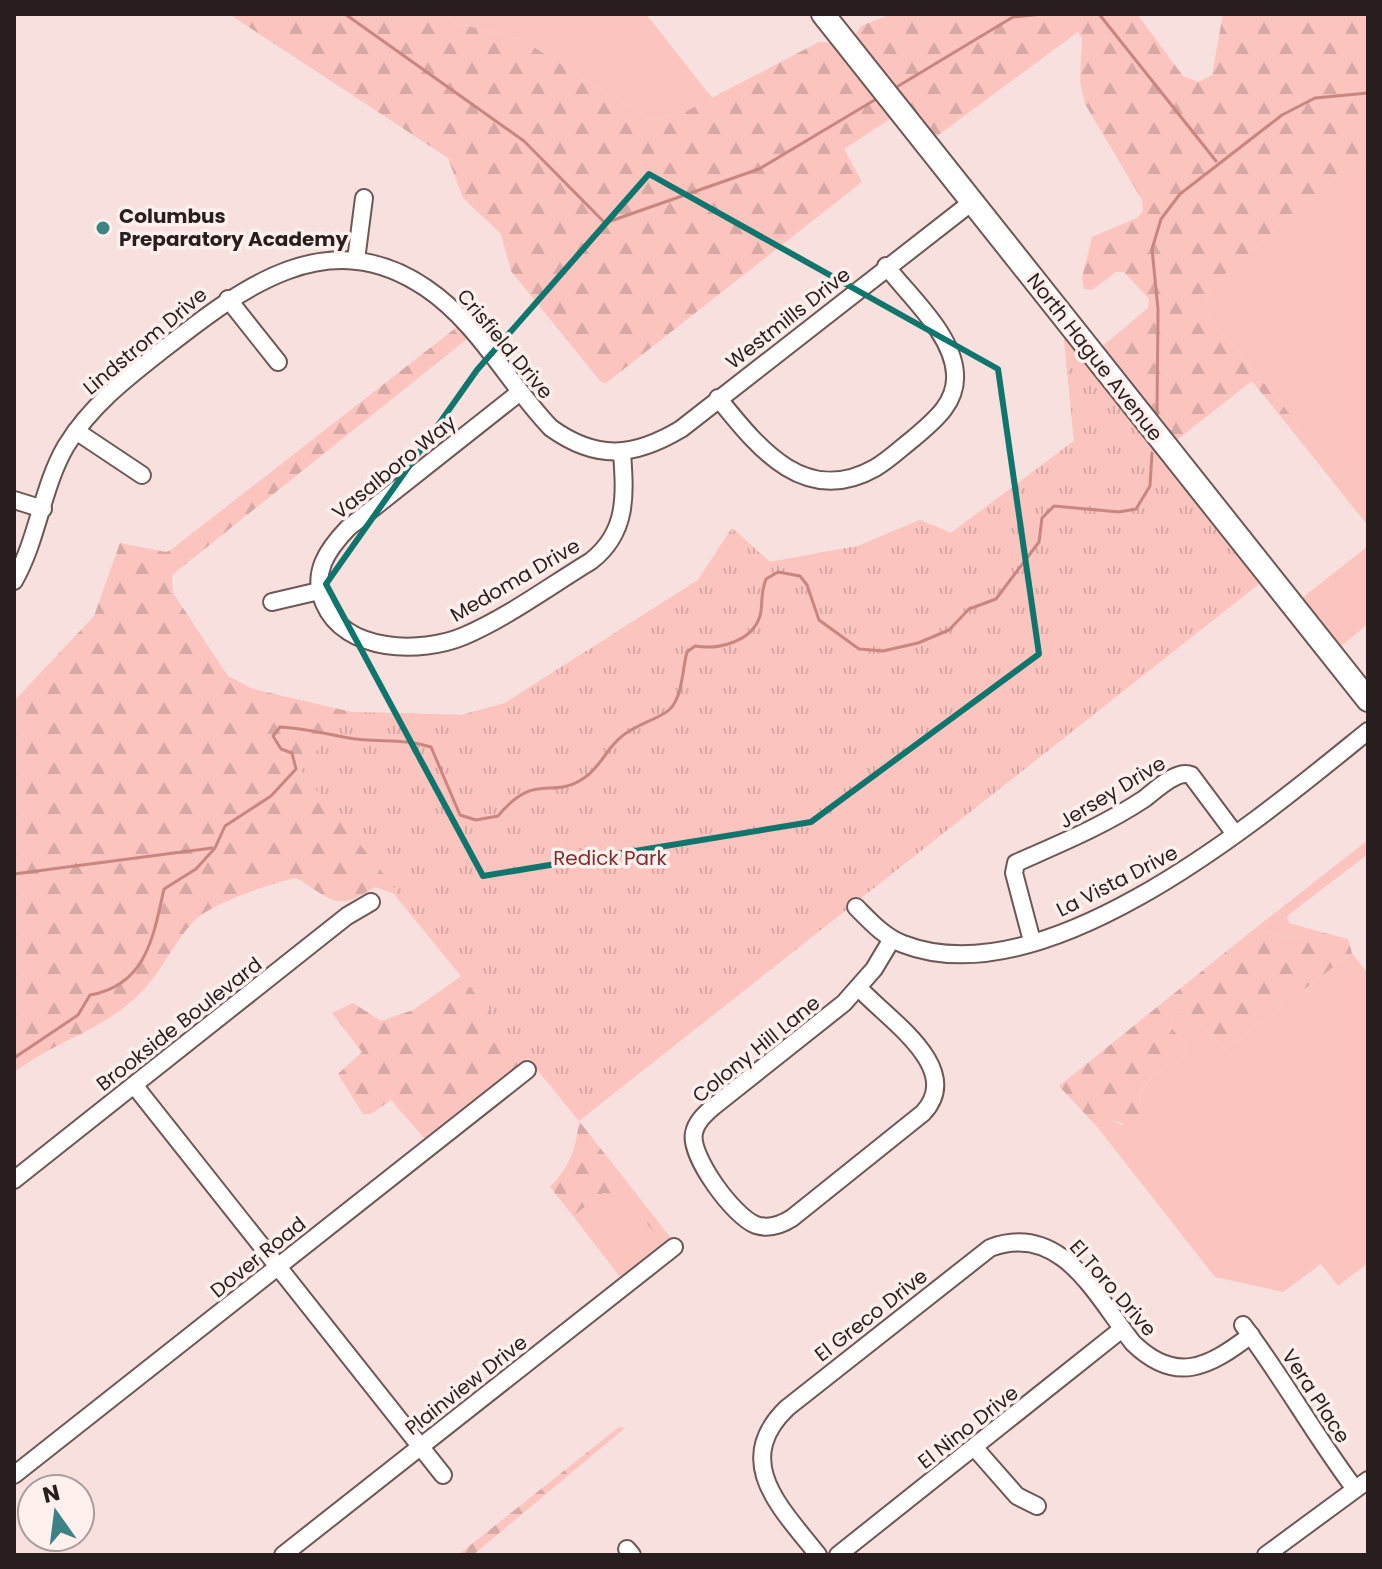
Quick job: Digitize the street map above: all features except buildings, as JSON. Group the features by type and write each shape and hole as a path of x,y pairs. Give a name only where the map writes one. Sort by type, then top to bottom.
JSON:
{"main road":[{"name":"North Hague Avenue","path":"823,14 1368,700"}],"street":[{"path":"356,260 364,198"},
{"name":"Westmills Drive","path":"622,452 654,445 681,429 886,266 972,202"},
{"name":"Lindstrom Drive","path":"14,581 29,553 64,448 118,386 228,299 288,269 356,260"},
{"name":"Crisfield Drive","path":"356,260 423,285 451,305 551,428 572,442 622,452"},
{"path":"718,398 777,464 810,478 855,476 882,463 940,414 954,388 955,373 947,344 886,266"},
{"path":"228,299 278,362"},
{"name":"Vasalboro Way","path":"319,591 322,562 330,546 348,528 520,392"},
{"path":"76,431 142,475"},
{"name":"Medoma Drive","path":"319,591 326,609 341,628 360,640 382,644 424,644 473,632 605,550 622,519 625,493 622,452"},
{"path":"14,500 43,509"},
{"path":"272,602 319,591"},
{"name":"La Vista Drive","path":"856,907 892,939 934,953 955,955 994,951 1065,931 1132,900 1203,858 1368,731"},
{"name":"Jersey Drive","path":"1032,941 1014,873 1021,861 1065,844 1120,815 1183,773 1191,775 1235,834"},
{"name":"Brookside Boulevard","path":"14,1180 347,916 371,902"},
{"name":"Colony Hill Lane","path":"859,988 928,1060 936,1078 934,1097 923,1113 792,1218 778,1225 763,1226 739,1213 700,1164 694,1133 713,1107 859,988 892,939"},
{"name":"Dover Road","path":"14,1475 527,1070"},
{"path":"134,1085 443,1475"},
{"name":"El Toro Drive","path":"1030,1241 1058,1252 1145,1355 1175,1368 1208,1363 1247,1330"},
{"name":"El Greco Drive","path":"818,1555 769,1489 764,1477 762,1452 767,1432 787,1408 980,1255 1001,1244 1030,1241"},
{"name":"Plainview Drive","path":"283,1555 674,1247"},
{"name":"El Nino Drive","path":"838,1555 1122,1329"},
{"name":"Vera Place","path":"1247,1330 1287,1387 1312,1432 1362,1485"},
{"path":"974,1447 1017,1496 1037,1506"},
{"path":"1266,1555 1362,1485"}],"highlighted area":[{"path":"649,174 998,369 1039,654 811,822 483,876 326,584 477,370"}],"green space":[{"path":"229,14 447,14 455,23 521,39 648,119 677,116 819,42 835,43 890,113 890,119 844,149 862,182 606,383 600,381 511,271 501,234 463,198 448,158"},
{"path":"447,14 646,14 713,99 677,116 648,119 521,39 455,23"},
{"path":"891,14 1137,14 1183,76 1198,82 1212,75 1223,14 1368,14 1368,161 1340,173 1210,287 1204,307 1212,321 1294,419 1306,448 1252,381 1173,443 1099,349 1148,308 1149,299 1124,272 1116,272 1092,290 1084,289 1082,278 1092,237 1137,218 1143,211 1142,200 1085,104 1080,82 1082,38 1078,32 933,139 853,39 861,26"},
{"path":"1368,161 1368,526 1306,448 1294,419 1212,321 1204,307 1210,287 1340,173"},
{"path":"457,327 467,339 172,575 173,593 228,676 253,689 352,712 462,715 505,703 698,580 732,528 770,562 858,546 920,520 951,533 1074,441 1064,338 1246,568 394,894 375,887 351,899 335,900 296,878 242,895 214,907 194,921 143,991 120,1010 14,1073 14,701 94,616 120,543 166,552 172,549"},
{"name":"Redick Park","path":"1064,338 1259,584 579,1121 394,894 397,891 300,769 352,712 462,715 505,703 698,580 732,528 770,562 858,546 920,520 951,533 1074,441"},
{"path":"1368,546 1368,624 1341,646 1347,654 1342,658 1297,602"},
{"path":"1368,840 1368,854 1287,916 1289,923 1317,931 1293,939 1253,930"},
{"path":"1253,930 1293,939 1317,931 1348,939 1352,953 1225,1049 1183,1008 1173,1009 1171,1027 1187,1047 1186,1055 1152,1077 1139,1092 1142,1116 1132,1126 1110,1120 1106,1127 1098,1128 1059,1086"},
{"path":"1352,953 1368,974 1368,1263 1338,1286 1321,1264 1283,1292 1215,1277 1098,1128 1106,1127 1110,1120 1122,1125 1141,1102 1139,1093 1152,1077 1186,1055 1187,1047 1171,1027 1172,1009 1183,1008 1225,1049"},
{"path":"463,975 528,1058 426,1140 391,1100 371,1114 363,1114 338,1074 362,1052 332,1013 353,1003 381,1021 413,1010"},
{"path":"579,1121 674,1242 667,1248 622,1194 603,1193 573,1216 550,1187 571,1157"},
{"path":"603,1193 622,1194 667,1248 624,1282 573,1216"},
{"path":"619,1427 625,1428 473,1555 458,1555"}],"waterway":[{"path":"345,14 524,141 605,223 759,169 878,98"},
{"path":"895,88 1013,17 1042,14"},
{"path":"1099,14 1216,161"},
{"path":"1157,415 1158,309 1152,249 1161,219 1180,194 1282,115 1315,98 1368,93"},
{"path":"14,1058 78,1015 90,995 109,990 135,970 151,941 164,889 196,869 215,848 225,826 271,796 296,769 292,753 281,749 273,736 280,727 431,747 460,815 476,820 498,816 523,794 562,787 584,778 621,737 669,710 680,691 687,652 695,646 724,645 750,632 760,616 766,579 778,572 800,576 807,585 819,620 859,649 883,651 918,643 949,630 969,609 996,599 1039,542 1042,518 1054,506 1119,512 1136,509 1150,486 1152,453"},
{"path":"14,874 212,848"}],"place":[{"name":"Columbus Preparatory Academy","path":"103,228"}]}
